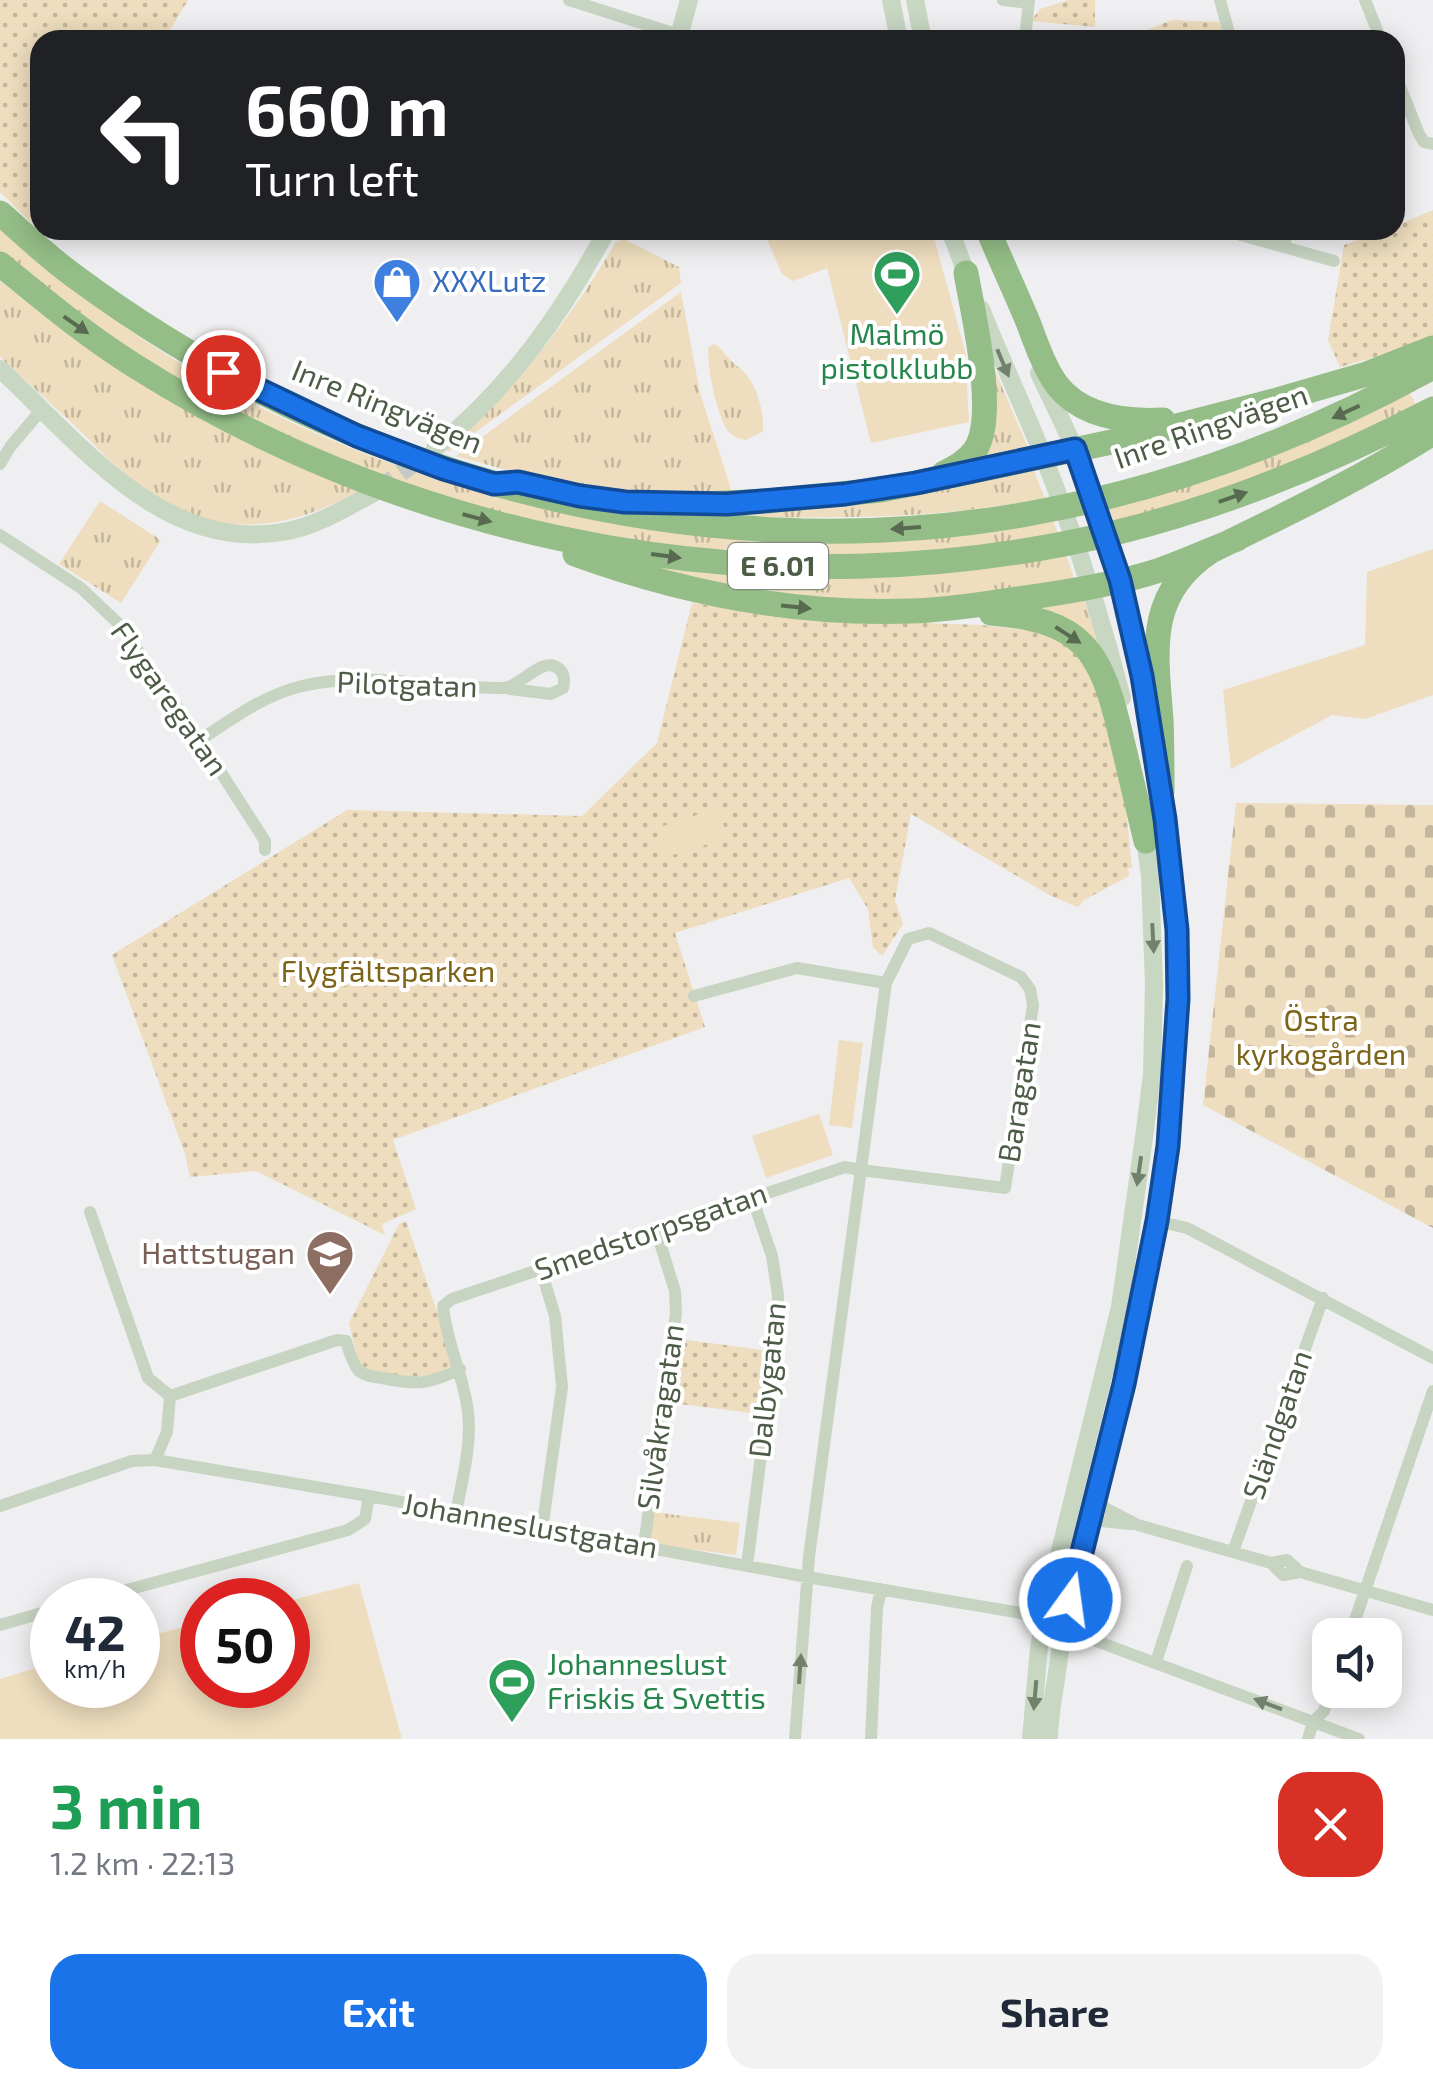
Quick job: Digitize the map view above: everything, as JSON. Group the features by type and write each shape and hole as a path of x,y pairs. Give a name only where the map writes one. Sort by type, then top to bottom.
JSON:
{"highway":[{"name":"Inre Ringvägen","path":"0,214 30,239"},
{"name":"Inre Ringvägen","path":"31,240 75,277 168,340 223,372 357,436 494,484 584,507 719,526 875,530 1002,518 1070,506 1215,466 1288,438 1433,367"},
{"path":"992,240 1046,364 1058,386 1076,402 1115,418 1140,421 1208,417"},
{"name":"E 6.01","path":"0,264 134,366 223,417 366,482 567,541 754,565 900,565 1022,552 1140,526 1284,479 1433,410"},
{"path":"916,483 959,466 975,450 983,430 983,380 966,273"},
{"path":"494,484 518,482 606,499 703,504 845,494 1126,439 1354,378 1433,348"},
{"path":"1162,791 1156,649 1165,604 1176,580 1211,551 1345,485 1433,433"},
{"path":"536,532 565,550 613,568 734,598 835,610 911,612 1044,596 1120,580 1158,571 1238,539"},
{"path":"941,610 1036,620 1077,638 1090,652 1104,673 1115,707 1146,841"}],"main road":[{"path":"681,30 690,0"},
{"path":"892,0 896,30"},
{"path":"915,0 921,30"},
{"path":"435,448 514,372 560,311 602,240"},
{"path":"954,240 1043,456 1090,586 1124,704 1150,876 1152,1074 1120,1307 1038,1647 1031,1739"},
{"path":"982,240 1075,449 1120,580 1162,791 1177,930 1178,999 1168,1146 1157,1221 1124,1384 1064,1628 1048,1739"},
{"path":"0,369 123,484 180,520 207,530 242,534 287,531 322,520 372,494"},
{"path":"1090,1520 1082,1508 1095,1438 1094,1411"}],"street":[{"path":"568,0 658,30"},
{"path":"1003,0 1029,1 1026,30"},
{"path":"1220,0 1228,30"},
{"path":"1366,0 1378,30"},
{"path":"1405,99 1419,134 1424,142 1433,144"},
{"path":"1261,240 1334,261"},
{"path":"1284,246 1286,240"},
{"path":"0,464 42,408"},
{"name":"Flygaregatan","path":"0,535 81,588 132,640 265,841 265,850"},
{"name":"Pilotgatan","path":"200,740 274,695 322,682 510,688"},
{"name":"Baragatan","path":"861,1170 1005,1188 1033,1005 1030,989 1021,977 929,934 908,939 886,983"},
{"path":"694,996 796,968 886,983 807,1578 795,1739"},
{"name":"Smedstorpsgatan","path":"460,1369 444,1317 443,1306 452,1298 844,1167 861,1170"},
{"name":"Dalbygatan","path":"746,1566 778,1296 772,1256 752,1196"},
{"path":"90,1212 148,1378 170,1396"},
{"path":"1157,1221 1187,1228 1433,1358"},
{"name":"Silvåkragatan","path":"644,1546 676,1313 675,1291 656,1230"},
{"path":"541,1270 556,1316 562,1388 542,1530"},
{"name":"Sländgatan","path":"1233,1552 1323,1298"},
{"path":"170,1396 337,1340 346,1341 352,1360 368,1376 413,1384 434,1381 460,1369 469,1437 456,1513"},
{"path":"1355,1618 1433,1392"},
{"path":"155,1460 167,1432 170,1396"},
{"name":"Johanneslustgatan","path":"0,1506 132,1461 155,1460 369,1496 807,1578 1021,1613 1359,1739"},
{"path":"1099,1483 1100,1499 1106,1508 1138,1525"},
{"path":"160,1581 348,1530 364,1519 369,1496"},
{"path":"1090,1520 1138,1525 1271,1563 1287,1560 1300,1572 1433,1610"},
{"path":"1156,1662 1187,1566"},
{"path":"871,1739 881,1590"},
{"path":"0,1624 30,1616"},
{"path":"1308,1739 1325,1708"}],"green space":[{"path":"0,0 188,0 170,30 30,30 30,222 0,192"},
{"path":"1069,0 1095,0 1095,27 1031,21 1040,9"},
{"path":"1172,20 1219,22 1222,30 1147,30"},
{"path":"1433,210 1433,338 1340,367 1328,340 1344,245 1358,240 1405,240 1405,222"},
{"path":"0,227 76,290 156,348 301,427 405,468 511,500 609,520 746,537 752,556 664,548 458,505 290,440 112,341 0,252"},
{"path":"626,240 679,267 681,283 448,452 446,449 531,364 616,242"},
{"name":"Malmö pistolklubb","path":"767,240 935,240 965,351 969,422 871,443 827,268 793,281 782,274"},
{"path":"0,281 80,343 188,411 289,462 359,491 310,513 261,524 212,521 161,500 118,468 0,357"},
{"path":"681,292 700,393 732,492 582,486 456,456"},
{"path":"982,340 1029,450 973,461"},
{"path":"714,344 748,377 759,399 763,431 746,440 730,433 719,410 708,357 708,348"},
{"path":"1408,390 1417,407 1267,476 1111,523 1105,506"},
{"path":"1033,469 1045,498 1007,505 891,516 736,517 726,509"},
{"path":"100,501 161,540 121,603 59,564"},
{"path":"1052,518 1059,536 928,554 765,556 758,536"},
{"path":"1433,549 1433,695 1365,719 1332,715 1231,769 1223,690 1365,645 1367,572"},
{"path":"1066,554 1075,581 887,605 774,592 770,575 937,573"},
{"path":"599,557 758,575 766,598"},
{"path":"1082,593 1106,668 1022,605"},
{"name":"Flygfältsparken","path":"692,603 811,619 981,625 1049,633 1067,643 1094,672 1125,797 1132,868 1128,868 1129,876 1078,907 1051,896 911,814 895,900 903,924 882,956 873,947 868,909 849,878 675,933 705,1027 393,1140 416,1209 382,1224 385,1235 256,1171 190,1177 112,955 347,810 582,816 657,743"},
{"name":"Östra kyrkogården","path":"1236,803 1433,805 1433,1228 1203,1105"},
{"path":"718,808 728,838 666,857 657,828"},
{"path":"839,1040 863,1043 852,1128 829,1125"},
{"path":"819,1114 833,1155 766,1178 752,1136"},
{"path":"406,1221 455,1364 424,1376 369,1372 358,1357 349,1323 399,1224"},
{"path":"680,1339 769,1351 760,1414 672,1403"},
{"path":"652,1512 740,1523 736,1555 648,1544"},
{"path":"359,1583 402,1739 0,1739 0,1679 30,1670 30,1708 160,1708 160,1633 180,1628 180,1708 310,1708 310,1595"}],"tunnel":[{"path":"379,489 426,454"}],"place":[{"name":"Malmö pistolklubb","path":"897,316"},
{"name":"XXXLutz","path":"397,324"},
{"name":"Hattstugan","path":"330,1296"},
{"name":"Johanneslust Friskis & Svettis","path":"512,1724"}],"route":[{"path":"223,372 357,436 444,469 494,484 518,482 625,502 727,504 881,490 1075,449 1120,580 1142,676 1162,791 1177,930 1178,999 1168,1146 1157,1221 1124,1384 1070,1600"}]}
